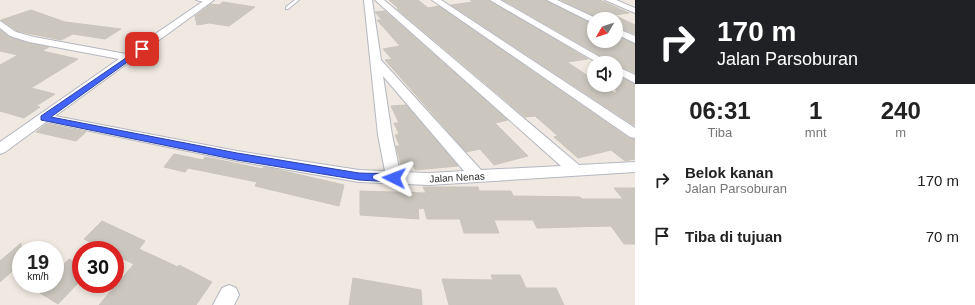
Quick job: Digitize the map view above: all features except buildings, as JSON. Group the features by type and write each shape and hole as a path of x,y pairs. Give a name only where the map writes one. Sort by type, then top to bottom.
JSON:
{"street":[{"path":"0,149 129,58 205,0"},
{"path":"368,0 385,135 394,178"},
{"path":"379,0 577,171"},
{"path":"436,0 635,134"},
{"path":"494,0 593,56"},
{"path":"552,0 587,17"},
{"path":"610,0 635,11"},
{"path":"0,24 13,34 32,40 129,58"},
{"path":"623,34 635,40"},
{"path":"376,61 477,176"},
{"path":"623,73 635,80"},
{"name":"Jalan Nenas","path":"44,118 237,156 359,176 394,178 477,176 635,167"}],"lane":[{"path":"287,8 297,0"}],"route":[{"path":"142,49 44,118 237,156 359,176 394,178"}]}
